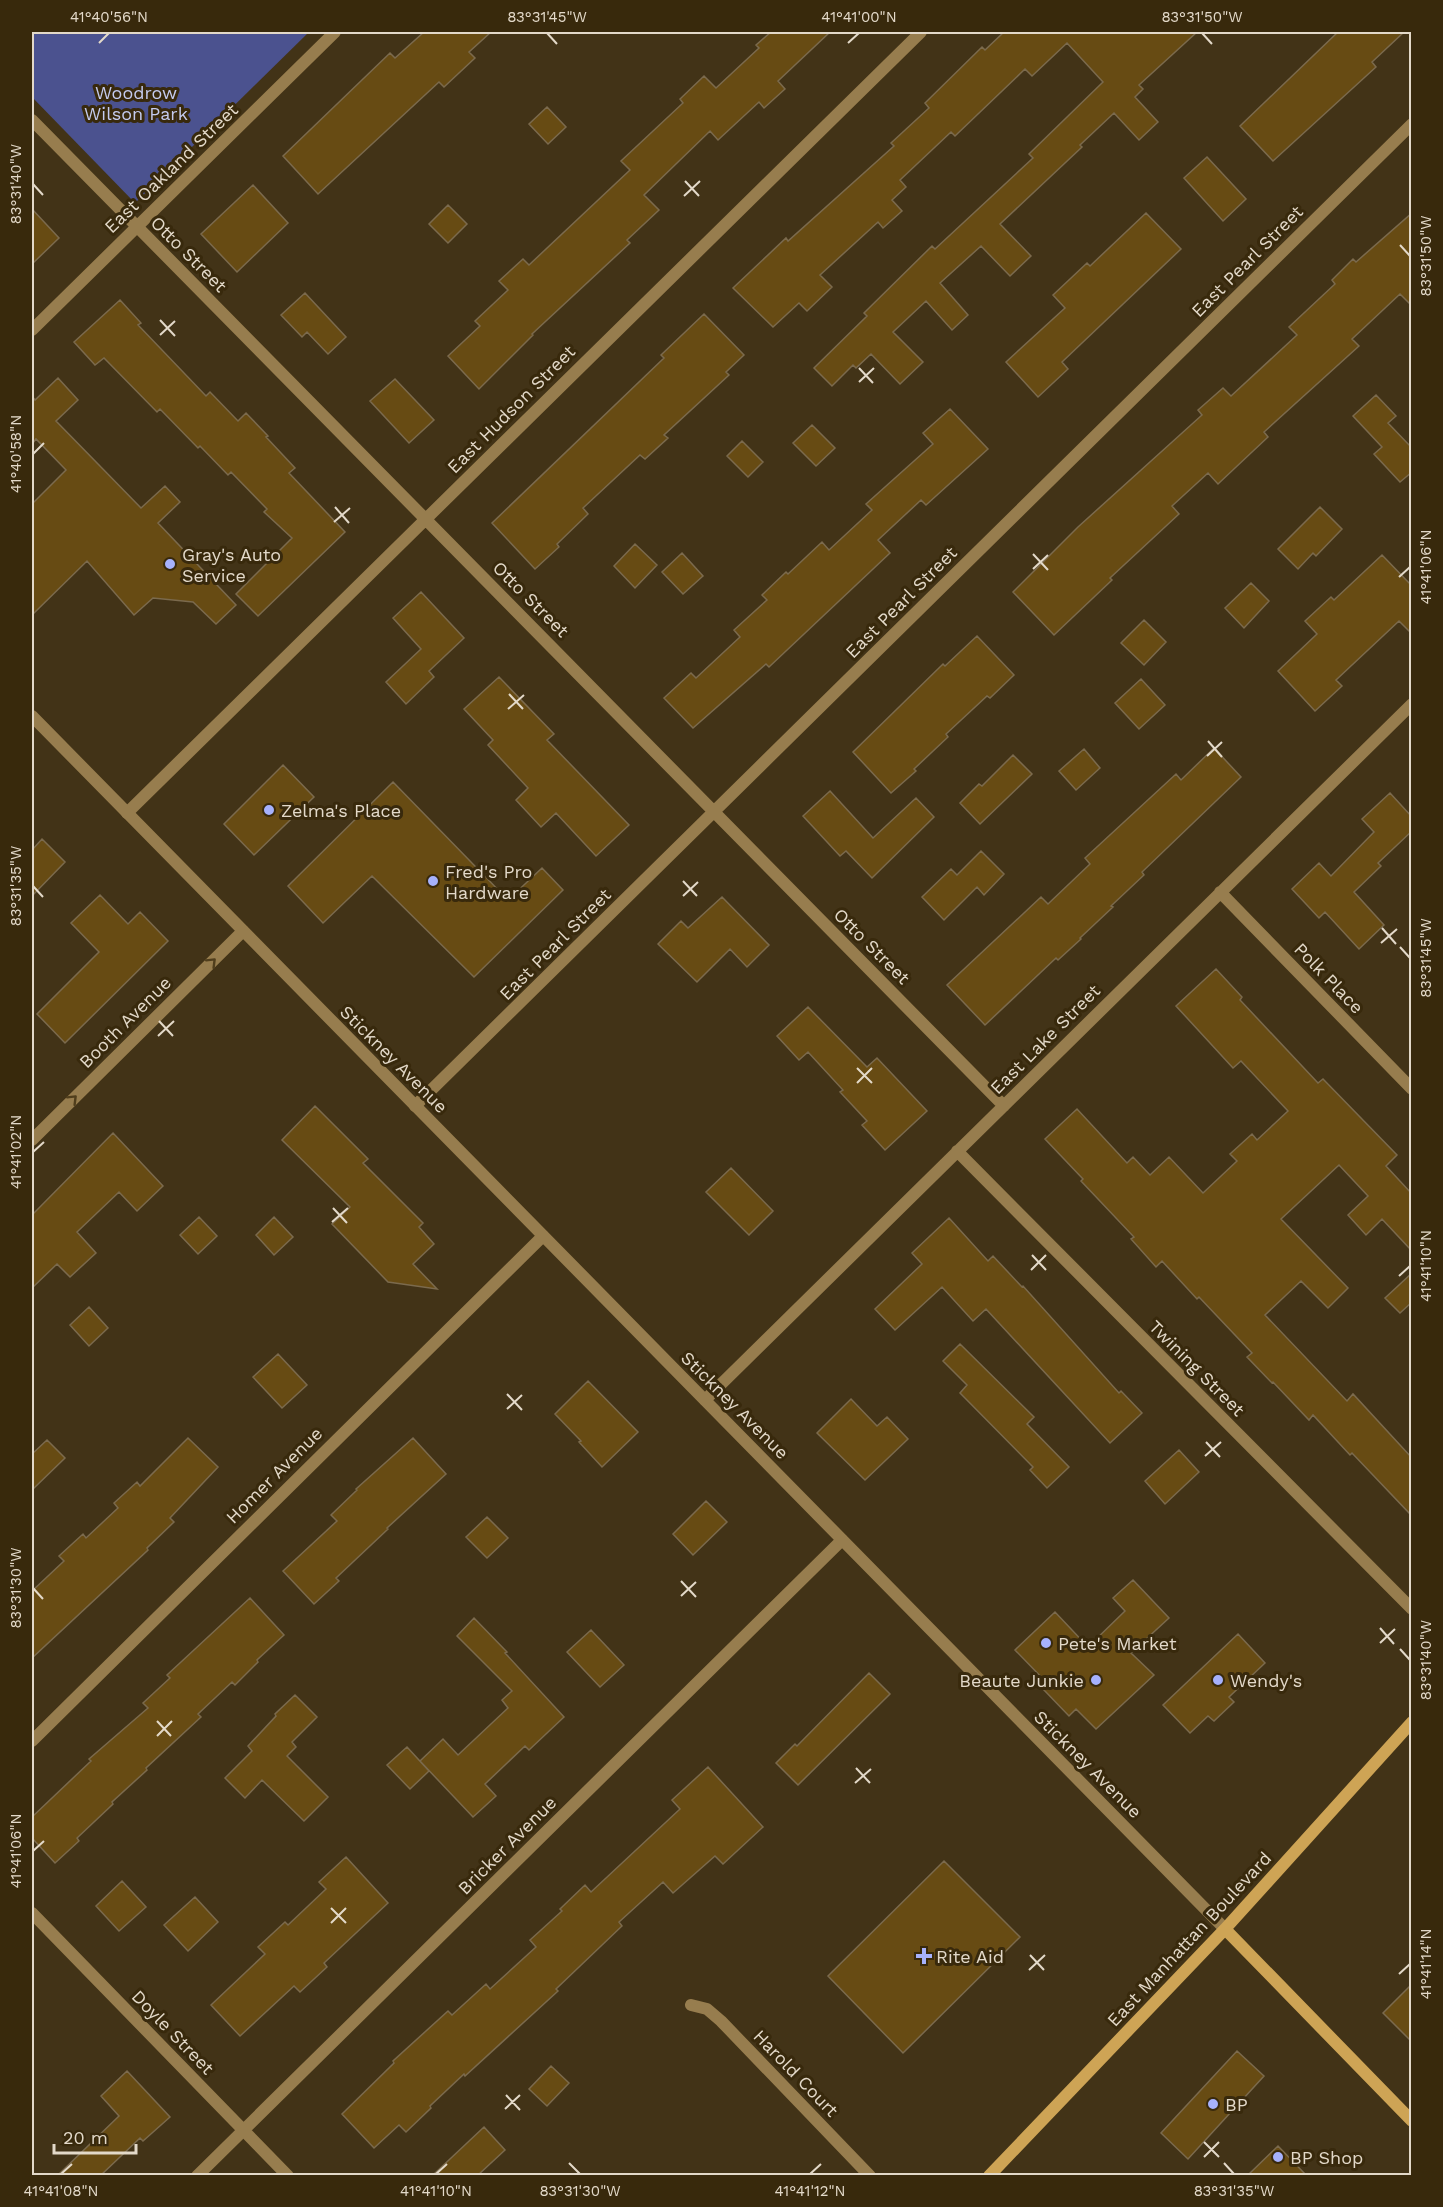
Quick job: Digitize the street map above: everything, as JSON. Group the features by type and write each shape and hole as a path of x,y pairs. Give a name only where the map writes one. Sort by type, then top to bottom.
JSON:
{"main road":[{"name":"East Manhattan Boulevard","path":"989,2175 1225,1929 1412,1722"},
{"name":"Stickney Avenue","path":"1225,1929 1412,2121"}],"street":[{"name":"East Oakland Street","path":"32,330 335,32"},
{"name":"East Hudson Street","path":"127,813 921,32"},
{"name":"Otto Street","path":"32,120 1004,1106"},
{"name":"East Pearl Street","path":"416,1106 1412,124"},
{"name":"East Lake Street","path":"705,1400 1412,704"},
{"name":"Stickney Avenue","path":"32,716 1225,1929"},
{"name":"Polk Place","path":"1220,892 1412,1089"},
{"name":"Booth Avenue","path":"32,1140 243,931"},
{"name":"Twining Street","path":"957,1151 1412,1609"},
{"name":"Homer Avenue","path":"32,1741 543,1236"},
{"name":"Bricker Avenue","path":"197,2175 842,1540"},
{"name":"Doyle Street","path":"32,1913 288,2175"},
{"name":"Harold Court","path":"691,2005 707,2009 721,2021 870,2175"}],"green space":[{"name":"Woodrow Wilson Park","path":"32,32 309,32 135,203 32,97"}],"building":[{"path":"424,32 491,32 469,52 475,58 444,87 439,82 318,194 283,156 390,53 395,58"},
{"path":"771,32 830,32 778,81 785,89 764,108 759,102 718,140 710,131 644,195 659,210 627,240 630,243 532,334 479,389 448,356 480,326 475,321 508,290 499,281 523,259 529,265 630,170 621,161 683,103 680,99 704,76 716,88 759,48 756,45"},
{"path":"1004,32 1197,32 1139,85 1143,89 1135,97 1158,122 1139,140 1114,113 1080,145 1082,147 1000,224 1031,256 1010,276 981,246 940,283 968,315 952,330 926,301 893,332 923,362 900,384 871,354 856,368 853,365 832,386 814,368 867,316 864,313 932,246 935,249 1033,158 1029,154 1103,82 1067,43 1032,76 1025,69 955,136 951,132 900,180 906,187 892,200 902,211 883,228 878,222 820,275 832,287 807,311 799,303 773,327 733,288 786,238 788,241 894,146 891,143 929,108 925,103 982,47 985,50"},
{"path":"1338,32 1404,32 1372,62 1376,67 1273,161 1240,126"},
{"path":"547,107 566,127 548,144 529,124"},
{"path":"1207,157 1246,199 1223,221 1184,178"},
{"path":"253,185 288,223 237,272 201,234"},
{"path":"448,205 467,224 448,243 429,224"},
{"path":"32,209 59,238 32,264"},
{"path":"1146,213 1181,249 1062,362 1068,369 1038,397 1006,362 1065,308 1053,295 1087,263 1090,266"},
{"path":"1412,213 1412,306 1400,294 1352,339 1359,346 1264,432 1268,437 1218,484 1208,473 1172,506 1179,514 1110,578 1112,580 1054,635 1013,592 1078,527 1202,415 1198,410 1223,388 1231,396 1297,335 1289,327 1335,284 1332,280 1353,259 1356,262"},
{"path":"305,293 346,337 328,354 307,332 302,337 281,315"},
{"path":"120,300 141,323 138,325 206,396 210,392 238,421 246,413 295,468 289,473 345,532 258,616 236,594 292,538 264,512 267,509 231,472 228,475 160,409 157,412 104,358 95,365 74,342"},
{"path":"704,314 744,355 726,372 729,375 664,435 668,438 645,459 640,455 583,508 588,514 557,544 559,547 535,569 492,523 664,358 661,355"},
{"path":"58,378 78,400 56,421 141,508 165,486 180,502 158,523 236,605 216,624 193,602 153,598 134,615 87,561 32,615 32,504 66,470 36,439 32,444 32,396 35,400"},
{"path":"395,379 434,420 409,443 370,401"},
{"path":"1376,395 1396,416 1388,423 1412,448 1412,472 1400,482 1374,454 1382,447 1353,416"},
{"path":"950,409 988,449 926,505 921,500 878,540 890,553 769,667 766,664 693,728 664,698 691,673 696,678 740,637 734,630 767,600 762,595 786,572 788,574 822,542 829,550 872,510 866,504 933,444 923,433"},
{"path":"812,425 835,448 816,466 793,443"},
{"path":"742,441 763,462 748,477 727,456"},
{"path":"1320,507 1342,529 1316,556 1313,553 1298,569 1278,549"},
{"path":"635,544 657,565 635,588 614,566"},
{"path":"682,553 703,576 683,594 662,572"},
{"path":"1382,555 1412,586 1412,634 1399,621 1336,680 1342,686 1315,711 1278,671 1317,634 1305,621 1331,597 1334,600"},
{"path":"1251,583 1269,601 1244,628 1225,608"},
{"path":"421,592 464,638 429,671 434,677 406,704 386,682 421,649 393,618"},
{"path":"1144,620 1166,642 1144,665 1121,643"},
{"path":"977,636 1014,675 990,698 987,696 946,734 948,737 914,769 916,771 891,793 853,752 943,664 945,666"},
{"path":"499,677 554,734 547,740 629,825 596,856 556,813 541,827 516,800 528,788 488,745 493,740 464,709"},
{"path":"1141,679 1165,705 1139,729 1115,703"},
{"path":"1214,748 1241,777 1142,872 1144,875 1081,939 1058,960 1056,958 985,1025 947,985 1041,897 1048,904 1090,864 1085,858 1176,774 1181,780"},
{"path":"1084,749 1100,768 1076,790 1059,771"},
{"path":"1013,755 1032,774 980,824 960,803 979,784 982,786"},
{"name":"Zelma's Place","path":"283,765 314,797 254,855 224,824"},
{"name":"Fred's Pro Hardware","path":"393,782 508,900 542,868 563,890 474,977 372,876 323,923 288,886"},
{"path":"830,791 873,838 916,798 934,817 872,878 846,851 840,856 803,816"},
{"path":"1390,793 1412,817 1412,831 1378,863 1381,866 1354,892 1384,925 1359,949 1325,912 1319,918 1292,889 1319,863 1331,876 1374,832 1362,819"},
{"path":"42,839 65,862 32,896 32,850"},
{"path":"981,851 1004,874 984,895 977,887 944,920 922,897 951,869 957,875"},
{"path":"100,895 128,924 140,912 168,941 65,1043 37,1014 99,952 71,923"},
{"path":"722,897 769,945 747,967 730,949 697,982 658,944 681,921 688,928"},
{"path":"1216,969 1242,997 1240,1000 1318,1083 1323,1079 1397,1155 1386,1166 1412,1194 1412,1251 1382,1219 1366,1235 1348,1215 1368,1196 1339,1165 1281,1219 1348,1288 1328,1308 1301,1281 1265,1315 1347,1401 1353,1394 1412,1458 1412,1516 1313,1415 1309,1420 1272,1383 1247,1357 1252,1353 1162,1261 1156,1267 1131,1239 1134,1237 1045,1139 1077,1109 1127,1163 1133,1157 1150,1175 1169,1157 1203,1193 1237,1161 1230,1154 1252,1134 1257,1140 1288,1111 1241,1061 1233,1068 1176,1006"},
{"path":"808,1007 867,1067 877,1058 927,1111 885,1150 862,1125 867,1121 840,1092 843,1090 808,1052 799,1060 777,1036"},
{"path":"315,1106 368,1159 363,1163 423,1223 419,1227 434,1244 413,1264 437,1289 388,1282 332,1224 350,1207 282,1140"},
{"path":"113,1133 163,1186 137,1211 119,1192 77,1232 96,1253 70,1277 57,1264 32,1288 32,1215"},
{"path":"731,1168 773,1211 749,1235 706,1192"},
{"path":"199,1217 217,1236 198,1254 180,1235"},
{"path":"274,1217 293,1237 274,1255 256,1235"},
{"path":"949,1218 988,1261 993,1256 1023,1286 1119,1393 1121,1391 1142,1413 1110,1443 986,1309 973,1321 942,1287 895,1330 875,1309 922,1264 912,1253"},
{"path":"1412,1273 1412,1302 1400,1313 1385,1298"},
{"path":"89,1307 108,1328 89,1346 70,1325"},
{"path":"960,1344 1034,1417 1027,1424 1069,1467 1047,1488 1030,1470 1033,1467 960,1393 967,1385 943,1361"},
{"path":"278,1354 307,1385 282,1408 253,1377"},
{"path":"588,1381 638,1432 602,1467 555,1414"},
{"path":"851,1399 877,1426 887,1417 908,1439 865,1480 817,1433"},
{"path":"188,1438 218,1467 170,1518 174,1522 147,1548 148,1550 32,1658 32,1591 64,1561 59,1556 83,1534 86,1538 118,1508 114,1503 137,1482 140,1486"},
{"path":"413,1438 446,1474 336,1578 339,1581 314,1604 283,1571 337,1521 331,1515 356,1489"},
{"path":"47,1440 65,1458 32,1490 32,1454"},
{"path":"1179,1450 1199,1472 1165,1504 1145,1481"},
{"path":"706,1501 727,1522 693,1555 673,1534"},
{"path":"487,1517 508,1538 487,1558 466,1537"},
{"path":"1133,1580 1169,1618 1131,1653 1154,1675 1096,1729 1076,1709 1069,1716 1044,1690 1049,1685 1015,1650 1055,1612 1088,1647 1125,1611 1113,1598"},
{"path":"250,1598 284,1635 235,1685 232,1682 198,1714 201,1717 112,1802 113,1804 77,1838 79,1841 55,1863 32,1838 32,1817 91,1761 89,1759 148,1708 143,1703 170,1678 167,1675"},
{"path":"474,1618 564,1717 529,1750 525,1746 485,1784 496,1796 473,1817 420,1761 443,1739 458,1755 508,1708 502,1700 512,1691 457,1636"},
{"path":"591,1630 624,1665 600,1687 567,1652"},
{"name":"Wendy's","path":"1238,1634 1265,1663 1229,1697 1234,1702 1214,1721 1208,1716 1190,1733 1163,1705"},
{"path":"869,1673 890,1694 798,1785 776,1763 795,1744 797,1746"},
{"path":"295,1695 317,1717 292,1742 296,1747 287,1756 328,1797 304,1821 262,1780 245,1798 225,1778 252,1751 248,1746 276,1716 275,1714"},
{"path":"407,1747 429,1771 410,1789 387,1765"},
{"path":"708,1767 763,1827 723,1864 715,1856 673,1893 663,1882 619,1922 622,1926 556,1989 558,1991 465,2076 464,2074 406,2132 399,2125 374,2148 342,2114 394,2063 393,2061 448,2011 452,2015 486,1984 490,1989 536,1947 530,1940 562,1911 560,1909 585,1885 591,1892 680,1809 672,1800"},
{"path":"346,1857 388,1903 324,1963 327,1967 300,1992 294,1986 240,2036 211,2005 265,1954 258,1947 285,1922 288,1925 326,1889 319,1882"},
{"name":"Rite Aid","path":"944,1861 1020,1937 903,2053 828,1976"},
{"path":"122,1881 146,1907 119,1931 96,1906"},
{"path":"195,1897 218,1922 188,1951 164,1925"},
{"path":"1412,1984 1412,2042 1383,2013"},
{"name":"BP","path":"1237,2051 1264,2076 1188,2159 1161,2133"},
{"path":"551,2066 569,2083 547,2106 529,2089"},
{"path":"127,2071 170,2117 143,2141 140,2138 101,2175 58,2175 119,2116 101,2096"},
{"path":"484,2127 505,2150 478,2175 433,2175"},
{"name":"BP Shop","path":"1278,2146 1306,2175 1248,2175"}],"place":[{"name":"Gray's Auto Service","path":"170,564"},
{"name":"Zelma's Place","path":"269,810"},
{"name":"Fred's Pro Hardware","path":"433,881"},
{"name":"Pete's Market","path":"1046,1643"},
{"name":"Beaute Junkie","path":"1096,1680"},
{"name":"Wendy's","path":"1218,1680"},
{"name":"Rite Aid","path":"924,1956"},
{"name":"BP","path":"1213,2104"},
{"name":"BP Shop","path":"1278,2157"}]}
